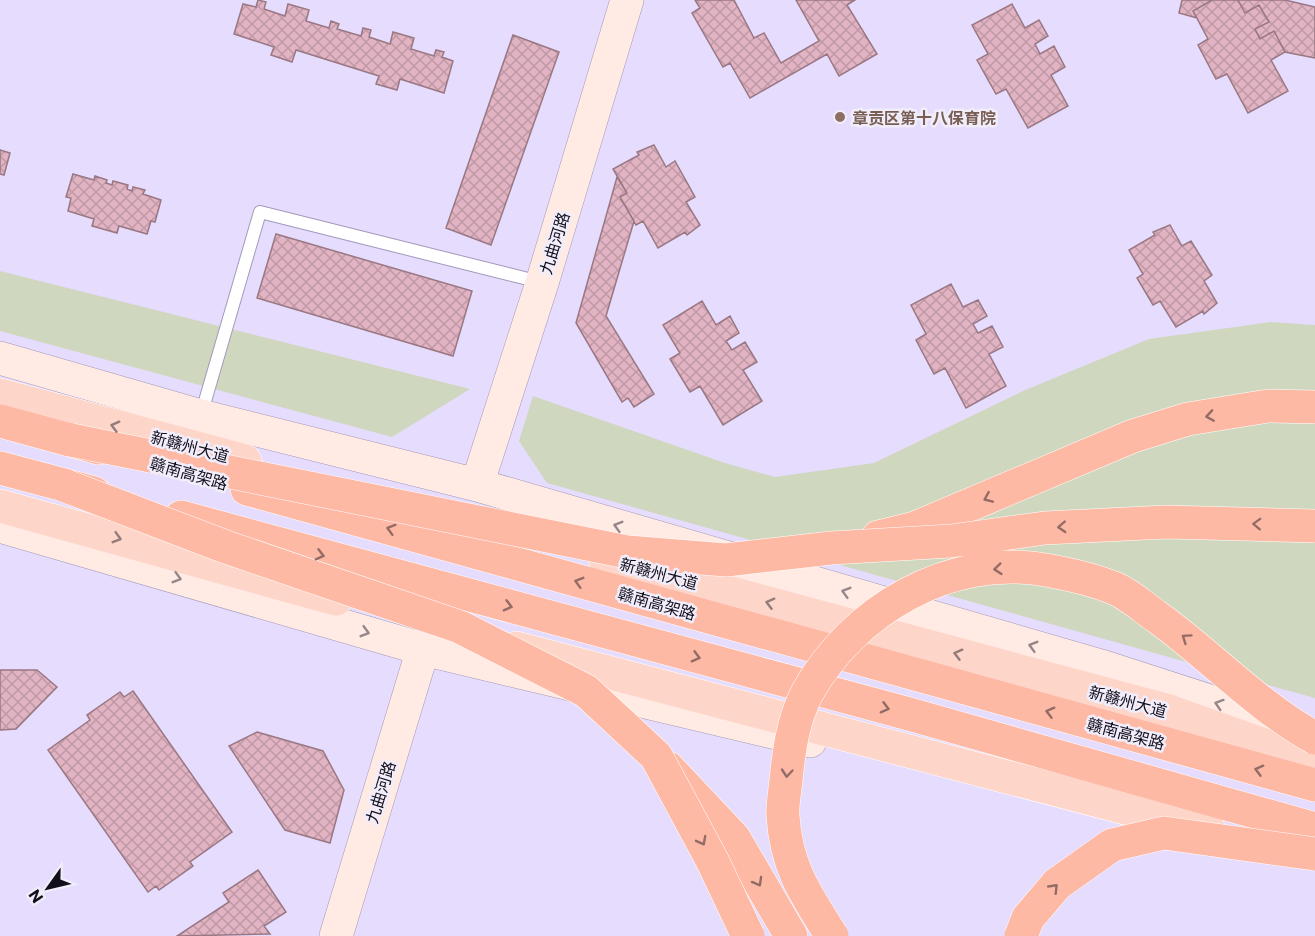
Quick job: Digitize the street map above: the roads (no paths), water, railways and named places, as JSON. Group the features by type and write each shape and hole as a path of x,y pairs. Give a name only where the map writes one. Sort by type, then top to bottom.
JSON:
{"highway":[{"path":"831,548 915,528 1133,436 1188,419 1268,406 1315,406"},
{"name":"赣南高架路","path":"0,421 1315,785"},
{"path":"71,440 627,552 726,560 831,548 951,541 1045,528 1166,522 1315,526"},
{"path":"0,468 909,714 1315,830"},
{"path":"66,486 226,547 460,627 586,691 656,756 734,838 791,936"},
{"path":"832,936 797,881 789,855 782,815 793,728 807,694 832,657 874,613 918,588 960,573 1012,567 1045,570 1117,589 1196,645 1289,723 1315,736"},
{"path":"656,756 713,862 748,936"},
{"path":"1021,936 1028,918 1056,884 1112,845 1164,833 1315,854"}],"main road":[{"name":"新赣州大道","path":"0,395 1169,711 1315,763"},
{"path":"0,506 444,630 1154,813 1315,862"}],"street":[{"name":"九曲河路","path":"477,485 542,283 627,0"},
{"path":"0,358 201,416 477,485 1101,666 1315,736"},
{"path":"0,526 423,649 1315,862"},
{"name":"九曲河路","path":"336,936 423,649"}],"lane":[{"path":"201,416 260,212 542,283"}],"place":[{"name":"章贡区第十八保育院","path":"840,117"}]}
